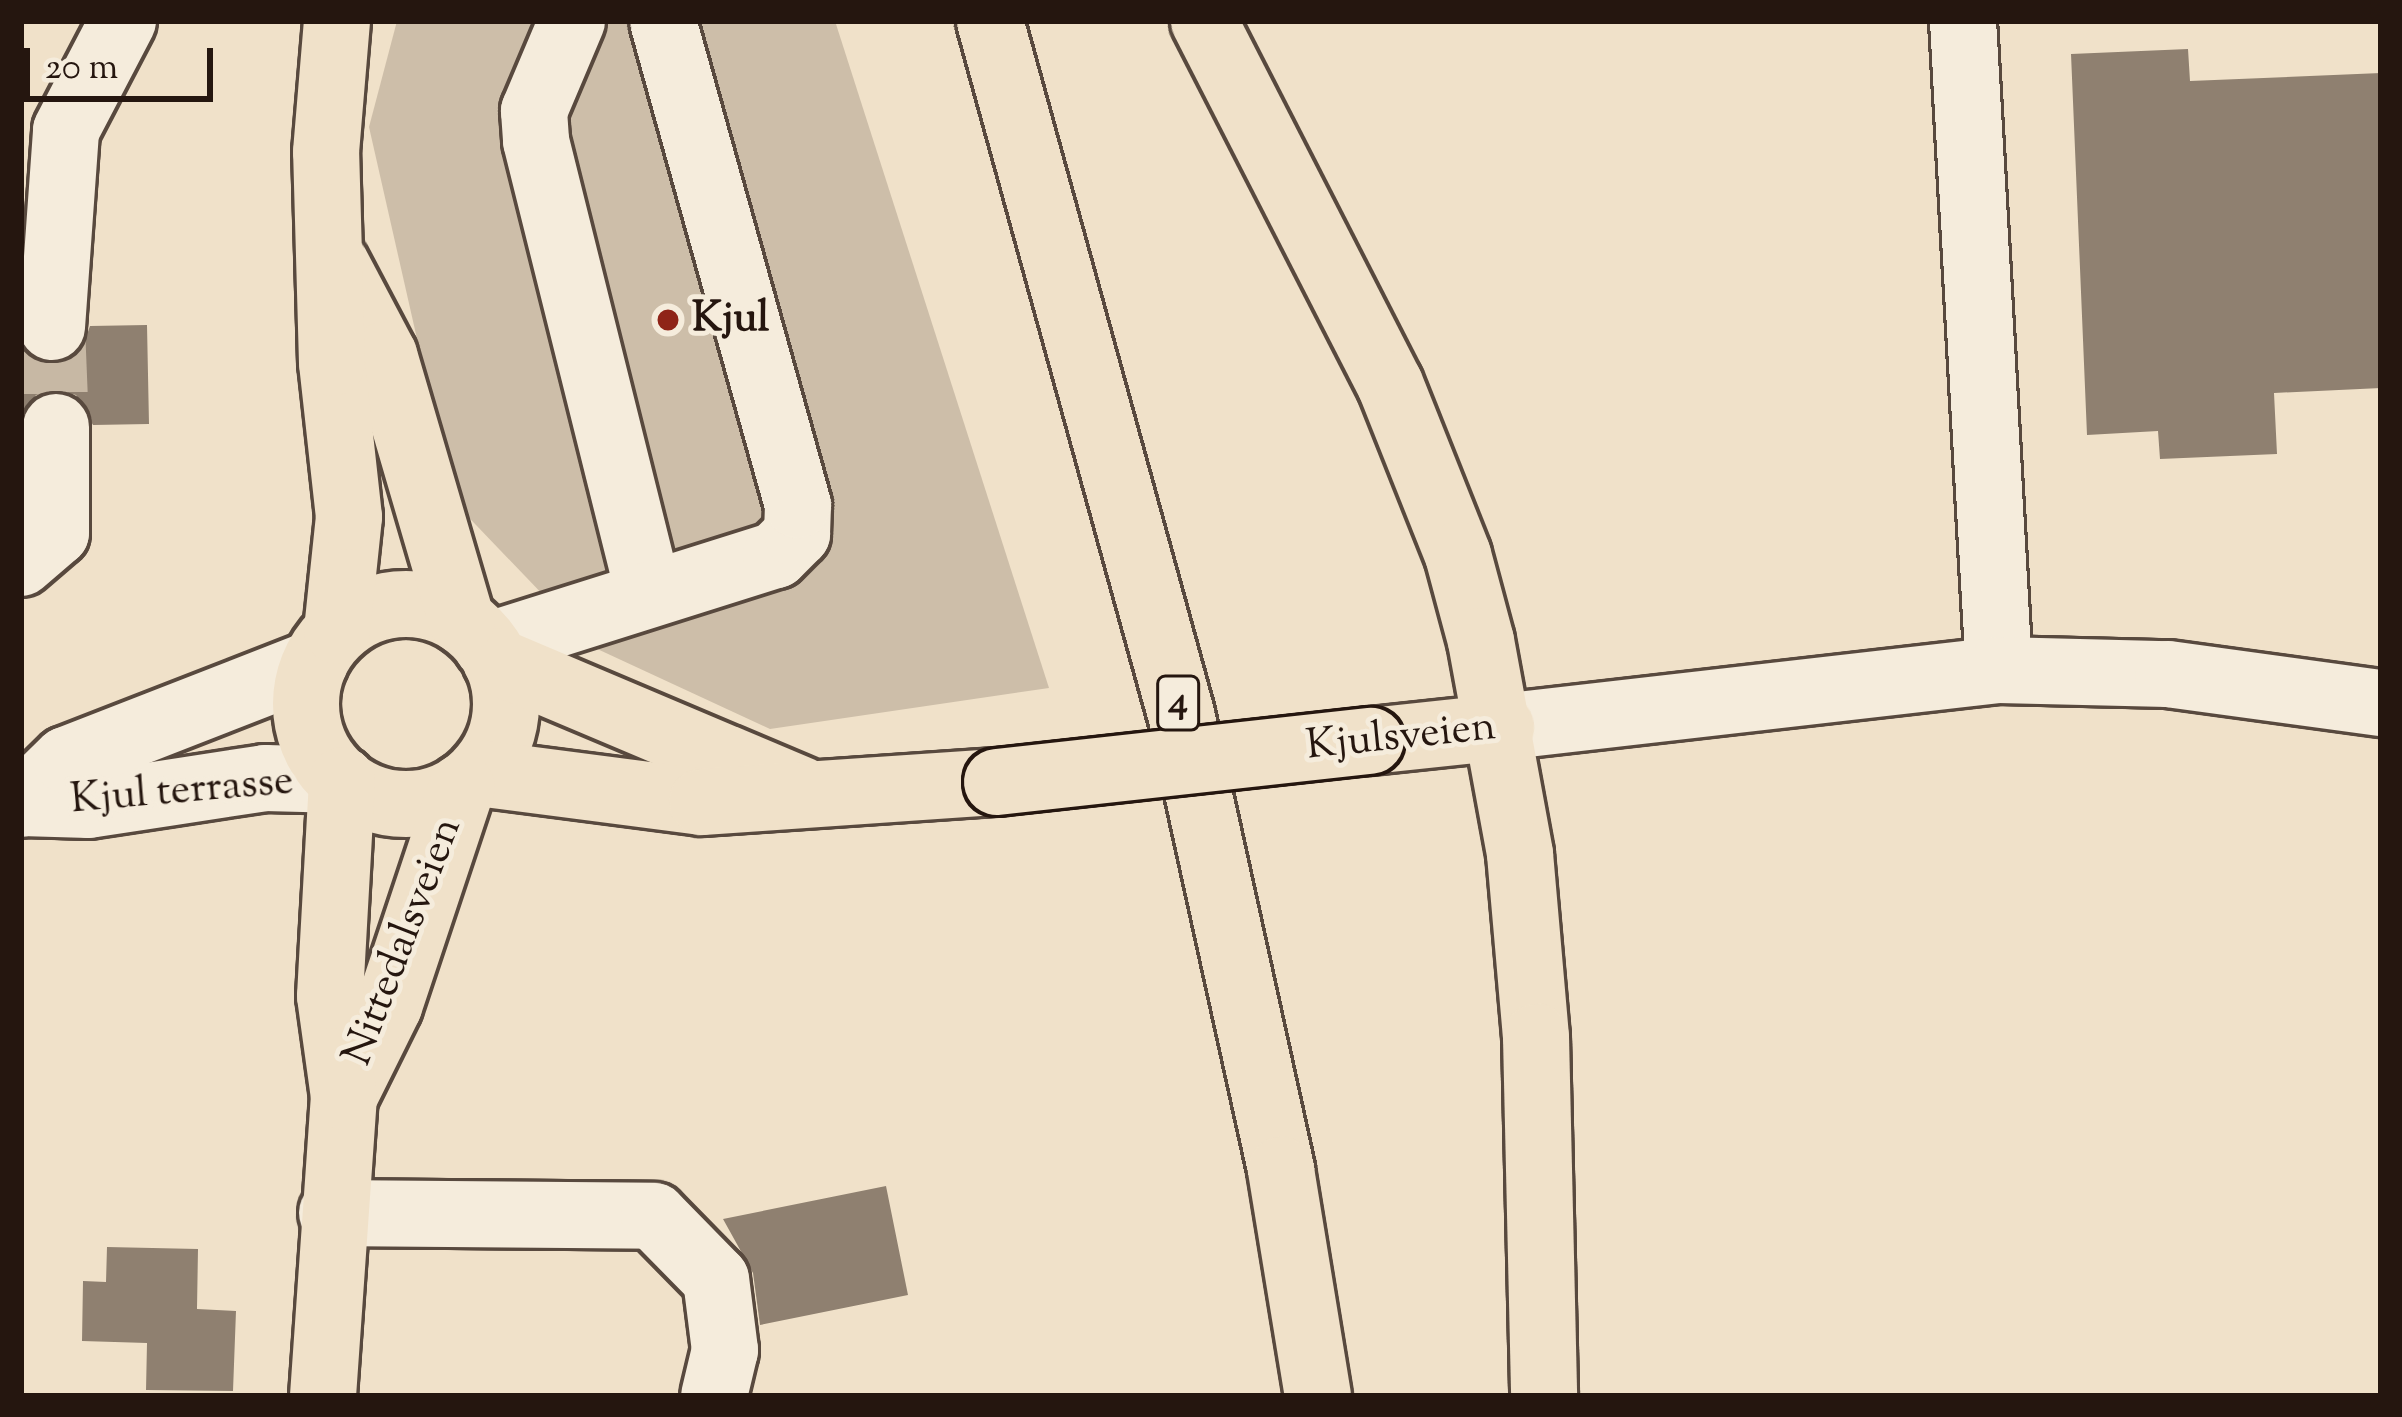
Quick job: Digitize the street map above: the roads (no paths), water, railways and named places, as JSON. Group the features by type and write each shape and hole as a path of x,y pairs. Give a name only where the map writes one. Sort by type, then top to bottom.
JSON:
{"main road":[{"path":"334,260 384,355 506,707 471,780 414,804 376,798 341,780 307,721 326,647 349,517 332,363 334,260 326,113 337,21"},
{"name":"4","path":"990,21 1187,736 1281,1171 1318,1396"},
{"path":"1204,21 1328,252 1426,466 1458,555 1502,727 1536,1037 1544,1396"},
{"path":"326,647 398,604 482,643"},
{"name":"Kjulsveien","path":"482,643 802,790"},
{"name":"Kjulsveien","path":"471,780 702,802 802,790 997,782 1502,727"},
{"name":"Nittedalsveien","path":"323,1396 332,1213 344,1097 330,996 341,780"},
{"name":"Nittedalsveien","path":"344,1097 389,1006 471,780"}],"street":[{"path":"52,327 66,130 123,21"},
{"path":"572,21 533,112 536,141 648,589"},
{"path":"482,643 648,589 776,555 797,534 798,505 663,21"},
{"path":"1963,21 1999,670"},
{"path":"21,563 56,533 56,427"},
{"name":"Kjul terrasse","path":"21,803 66,760 326,647"},
{"name":"Kjulsveien","path":"1502,727 1999,670 2168,674 2381,703"},
{"name":"Kjul terrasse","path":"21,803 89,805 265,778 341,780"},
{"path":"332,1213 654,1216 716,1279 725,1350 714,1396"}],"tunnel":[{"path":"52,327 56,427"}],"place":[{"name":"Kjul","path":"668,320"}]}
